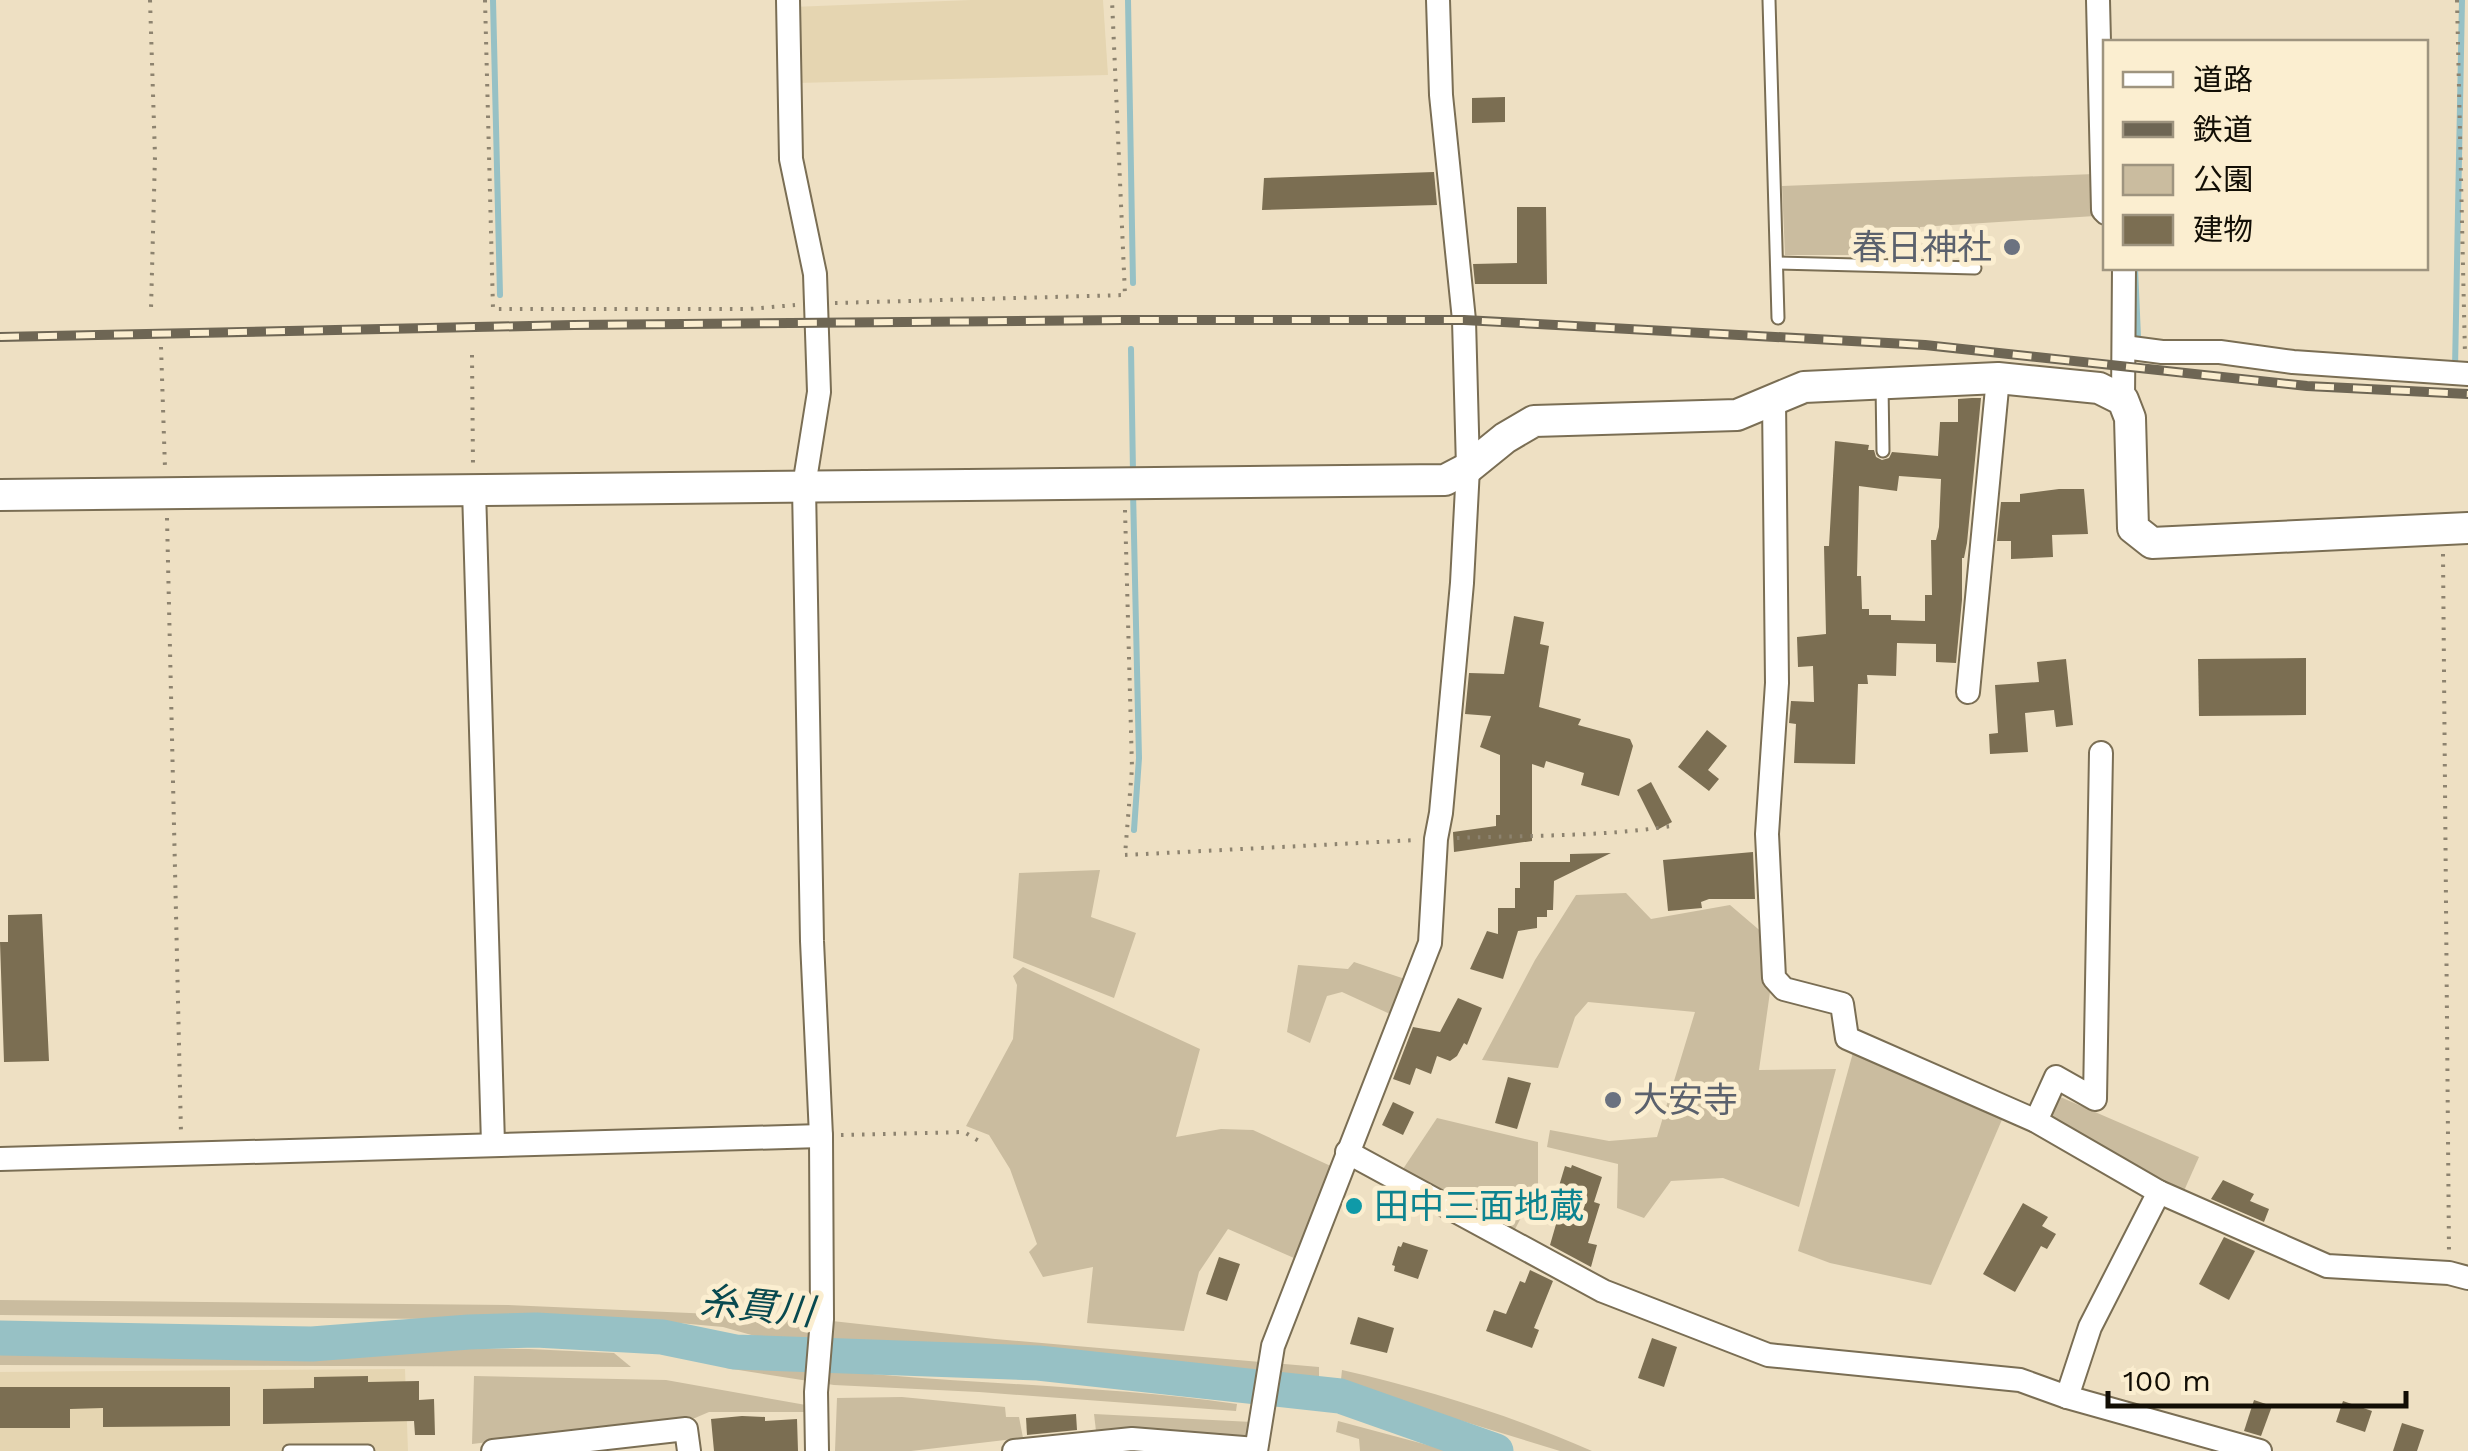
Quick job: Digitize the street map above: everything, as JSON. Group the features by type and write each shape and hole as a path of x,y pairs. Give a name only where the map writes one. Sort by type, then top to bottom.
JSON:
{"street":[{"path":"788,0 791,159 815,274 819,392 804,486 812,940 821,1136 822,1319 816,1392 817,1451"},
{"path":"1014,1451 1133,1445 1256,1450 1273,1346 1430,943 1436,839 1462,584 1468,468 1464,320 1441,95 1438,0"},
{"path":"2098,0 2103,211"},
{"path":"2124,270 2123,400 2130,418 2133,528 2152,543 2456,529"},
{"path":"2124,348 2220,352 2294,362 2467,374"},
{"path":"0,495 1445,480 1534,421 1737,415 1804,387 1998,378 2099,388 2123,400"},
{"path":"1968,692 1998,378"},
{"path":"1774,399 1777,683 1767,834 1774,978 1784,989 1842,1004 1847,1038 2036,1121 2159,1192 2327,1266 2459,1276"},
{"path":"474,489 492,1144"},
{"path":"2036,1121 2056,1078 2095,1099 2101,753"},
{"path":"0,1159 821,1136"},
{"path":"1348,1152 1603,1291 1768,1355 2020,1380 2260,1451"},
{"path":"2067,1397 2090,1327 2159,1192"},
{"path":"494,1451 562,1447 686,1429 688,1451"}],"lane":[{"path":"1769,0 1778,318"},
{"path":"1777,263 1975,268"},
{"path":"1882,381 1882,452"},
{"path":"289,1451 368,1451"}],"path":[{"path":"150,0 156,156 151,308"},
{"path":"485,0 493,309 748,309 1124,295 1112,0"},
{"path":"2457,0 2467,374"},
{"path":"161,347 181,1153"},
{"path":"472,355 474,489"},
{"path":"1124,485 1132,768 1124,852 1573,832 1618,835 1671,826"},
{"path":"2456,529 2459,1276"},
{"path":"821,1136 964,1132 979,1141"}],"shaded area":[{"path":"1103,0 1108,75 797,83 792,7"},
{"path":"405,1369 408,1451 0,1451 0,1372"}],"green space":[{"path":"2094,174 2095,216 1920,227 1917,255 1785,255 1782,186"},
{"path":"1100,870 1091,917 1136,933 1114,998 1013,958 1019,873"},
{"path":"1626,893 1651,919 1730,905 1764,934 1770,992 1759,1070 1836,1069 1799,1207 1723,1178 1671,1181 1644,1218 1617,1208 1618,1164 1547,1147 1550,1130 1609,1141 1657,1137 1695,1012 1588,1002 1575,1017 1558,1068 1482,1060 1535,960 1576,895"},
{"path":"1354,962 1405,979 1390,1014 1342,992 1327,996 1310,1043 1287,1032 1298,965 1348,969"},
{"path":"1023,967 1200,1049 1176,1137 1221,1129 1253,1130 1335,1168 1294,1258 1228,1229 1199,1272 1184,1331 1087,1323 1093,1267 1043,1277 1029,1252 1037,1244 1010,1169 989,1135 966,1126 1013,1039 1017,985 1013,976"},
{"path":"1854,1049 2004,1115 1931,1285 1830,1263 1798,1251"},
{"path":"2058,1096 2199,1157 2183,1193 2053,1124 2049,1114"},
{"path":"1437,1118 1538,1142 1538,1185 1512,1235 1389,1190"},
{"path":"0,1300 508,1305 805,1318 1319,1367 1319,1381 1084,1355 926,1350 755,1336 723,1327 656,1321 0,1315"},
{"path":"0,1345 529,1349 614,1353 631,1367 0,1365"},
{"path":"720,1355 849,1372 1108,1390 1237,1404 1236,1411 834,1385 726,1368"},
{"path":"1342,1370 1469,1404 1592,1451 1560,1451 1403,1403 1340,1389"},
{"path":"474,1376 666,1380 806,1405 806,1412 709,1412 695,1418 472,1444"},
{"path":"902,1397 1005,1407 1006,1417 1019,1417 1023,1438 911,1451 835,1451 837,1398"},
{"path":"1094,1414 1252,1422 1250,1432 1239,1440 1098,1448"},
{"path":"1338,1421 1450,1451 1360,1451 1359,1439 1336,1432"}],"building":[{"path":"1505,97 1505,122 1472,123 1472,98"},
{"path":"1434,172 1437,205 1262,210 1264,178"},
{"path":"1517,207 1546,207 1547,284 1475,284 1473,264 1517,263"},
{"path":"1981,398 1967,543 1962,558 1956,663 1936,662 1936,644 1897,643 1896,676 1867,675 1868,684 1858,684 1855,764 1794,763 1796,724 1789,723 1791,701 1814,702 1813,666 1798,667 1797,637 1826,634 1824,546 1829,546 1835,441 1869,445 1868,450 1874,450 1882,460 1892,452 1938,456 1940,422 1958,422 1958,399","holes":["1899,476 1941,479 1939,527 1936,540 1931,540 1932,595 1925,595 1925,621 1869,615 1869,609 1862,609 1861,576 1857,576 1859,486 1897,491"]},
{"path":"2084,489 2088,534 2052,535 2053,557 2011,559 2011,541 1997,541 2001,502 2020,502 2020,494"},
{"path":"1514,616 1544,622 1540,644 1549,646 1539,707 1581,719 1578,725 1630,739 1633,746 1619,796 1581,785 1584,773 1546,761 1544,768 1532,764 1532,841 1454,852 1453,832 1496,826 1496,815 1500,815 1500,755 1480,747 1491,716 1465,714 1469,673 1504,674"},
{"path":"2306,658 2306,715 2199,716 2198,659"},
{"path":"2066,659 2073,725 2056,727 2054,710 2025,713 2028,752 1990,754 1989,734 1998,733 1995,685 2039,682 2037,662"},
{"path":"1707,730 1727,746 1708,770 1719,779 1709,791 1678,767"},
{"path":"1651,782 1672,822 1657,830 1637,790"},
{"path":"1753,852 1755,899 1709,899 1701,902 1702,908 1668,911 1663,860"},
{"path":"1611,853 1554,881 1553,910 1547,910 1547,917 1537,917 1537,928 1518,931 1503,979 1470,969 1487,931 1498,934 1498,908 1515,908 1520,862 1570,862 1570,854"},
{"path":"42,914 49,1061 4,1062 0,942 8,942 8,915"},
{"path":"1458,998 1482,1008 1467,1045 1464,1043 1450,1061 1437,1056 1431,1074 1416,1068 1410,1085 1393,1079 1413,1027 1440,1032"},
{"path":"1508,1077 1531,1083 1517,1129 1495,1123"},
{"path":"1393,1102 1414,1112 1403,1135 1382,1125"},
{"path":"1565,1166 1602,1177 1594,1202 1600,1204 1588,1243 1597,1245 1591,1267 1550,1245 1561,1207 1555,1205 1559,1186"},
{"path":"2223,1180 2254,1194 2250,1201 2269,1209 2264,1222 2211,1199"},
{"path":"2023,1203 2048,1217 2042,1226 2056,1234 2047,1249 2041,1246 2015,1292 1983,1274"},
{"path":"2224,1237 2255,1251 2229,1300 2199,1284"},
{"path":"1403,1242 1428,1250 1418,1279 1394,1271 1392,1265"},
{"path":"1219,1257 1240,1264 1227,1301 1206,1294"},
{"path":"1530,1270 1553,1281 1534,1328 1539,1330 1532,1348 1486,1331 1494,1310 1506,1314 1520,1281 1525,1283"},
{"path":"1358,1317 1394,1328 1387,1353 1350,1344"},
{"path":"1652,1338 1677,1347 1664,1387 1638,1378"},
{"path":"368,1376 368,1382 419,1381 419,1400 434,1399 435,1435 415,1435 414,1421 263,1424 263,1389 314,1388 314,1377"},
{"path":"0,1387 230,1387 230,1426 103,1427 103,1408 70,1409 70,1428 0,1428"},
{"path":"2254,1400 2272,1406 2261,1436 2244,1431"},
{"path":"2343,1401 2372,1411 2365,1432 2336,1422"},
{"path":"1076,1414 1077,1430 1027,1435 1026,1418"},
{"path":"765,1417 765,1421 797,1419 798,1451 714,1451 711,1419"},
{"path":"2402,1423 2424,1430 2417,1451 2393,1451"}],"waterway":[{"path":"493,0 500,295"},
{"path":"1128,0 1133,283"},
{"path":"2455,369 2462,0"},
{"path":"2135,270 2138,337"},
{"path":"1131,349 1133,473"},
{"path":"1133,491 1139,758 1134,830"},
{"name":"糸貫川","path":"0,1338 312,1344 536,1330 662,1337 735,1352 1038,1363 1340,1396 1496,1451"}],"railway":[{"path":"0,337 574,325 1464,320 1925,345 2307,386 2468,394"}],"place":[{"name":"春日神社","path":"2012,247"},
{"name":"大安寺","path":"1613,1100"},
{"name":"田中三面地蔵","path":"1354,1206"}]}
